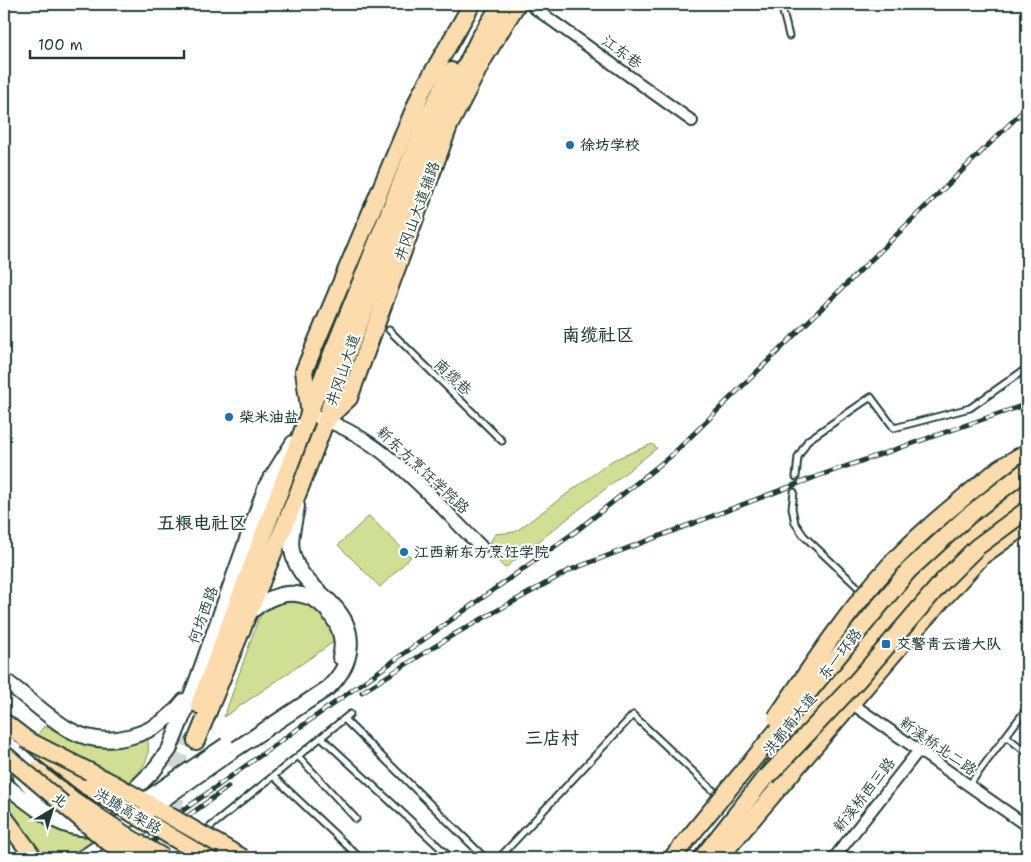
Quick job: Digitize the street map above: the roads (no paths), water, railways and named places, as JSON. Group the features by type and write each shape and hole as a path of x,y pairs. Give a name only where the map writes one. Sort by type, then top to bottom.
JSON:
{"main road":[{"path":"310,415 304,371 421,93 470,4"},
{"name":"井冈山大道","path":"489,4 470,34 428,116 327,366 191,739 247,616 300,488 326,420 339,375 436,127 479,39 502,4"},
{"name":"井冈山大道辅路","path":"326,420 349,398 449,126 484,58 525,5"},
{"name":"何坊西路","path":"106,809 137,787 154,770 169,750 195,686 266,486 310,415"},
{"path":"726,797 849,613 890,565 924,532 1000,468 1027,452"},
{"name":"洪都南大道","path":"682,858 726,797 958,520 1027,466"},
{"name":"东一环路","path":"672,858 726,797 880,602 908,570 962,522 1027,470"},
{"path":"4,784 50,818 69,826 91,830 118,826 306,694 343,661 346,638 342,616 301,574 292,555 292,540 300,488"},
{"name":"东一环路","path":"702,858 833,690 923,581 982,527 1027,492"},
{"path":"767,777 857,681 943,581 977,547 1027,510"},
{"path":"724,856 900,645 982,556 1027,524"},
{"path":"247,616 260,604 275,597 296,594 312,599 324,608 336,621 346,638"},
{"path":"4,680 68,729 89,737 115,740 136,736 156,727 174,714 195,686"},
{"name":"洪腾高架路","path":"4,722 88,787 207,858"},
{"path":"25,738 114,784 243,858"},
{"path":"4,741 55,785 86,802 106,809 147,805"},
{"name":"洪腾高架路","path":"4,748 76,802 164,858"},
{"path":"4,754 108,842 134,858"},
{"path":"4,760 55,811 91,830"},
{"path":"4,817 34,858"}],"street":[{"name":"江东巷","path":"525,5 692,121"},
{"name":"新东方烹饪学院路","path":"310,415 359,434 386,454 480,547"},
{"name":"新溪桥北二路","path":"833,690 1027,826"},
{"name":"新溪桥西三路","path":"834,858 918,750"},
{"path":"78,858 147,805"},
{"path":"186,849 200,858"},
{"path":"186,849 225,858"}],"lane":[{"path":"781,4 789,36"},
{"name":"南缆巷","path":"388,330 502,441"},
{"path":"796,477 798,457 808,440 871,397 894,428 970,408 1027,368"},
{"path":"794,492 792,508 795,523 804,536 863,592 880,602"},
{"path":"968,785 1027,708"},
{"path":"186,849 350,714"},
{"path":"500,858 633,715 726,797"},
{"path":"344,719 485,858"},
{"path":"1006,736 1027,753"},
{"path":"321,737 451,858"},
{"path":"298,756 356,819"},
{"path":"273,776 357,855"}],"tunnel":[{"path":"167,791 187,737"},
{"path":"157,858 184,777"},
{"path":"142,858 158,814"}],"railway":[{"path":"116,858 575,532 672,455 1027,107"},
{"path":"362,692 453,635 570,570 818,476 1027,404"},
{"path":"130,858 228,787"}],"place":[{"name":"徐坊学校","path":"570,145"},
{"name":"柴米油盐","path":"229,417"},
{"name":"江西新东方烹饪学院","path":"404,552"},
{"name":"交警青云谱大队","path":"886,644"}],"district":[{"name":"南缆社区","path":"598,335"},
{"name":"五粮电社区","path":"202,523"},
{"name":"三店村","path":"552,738"}]}
